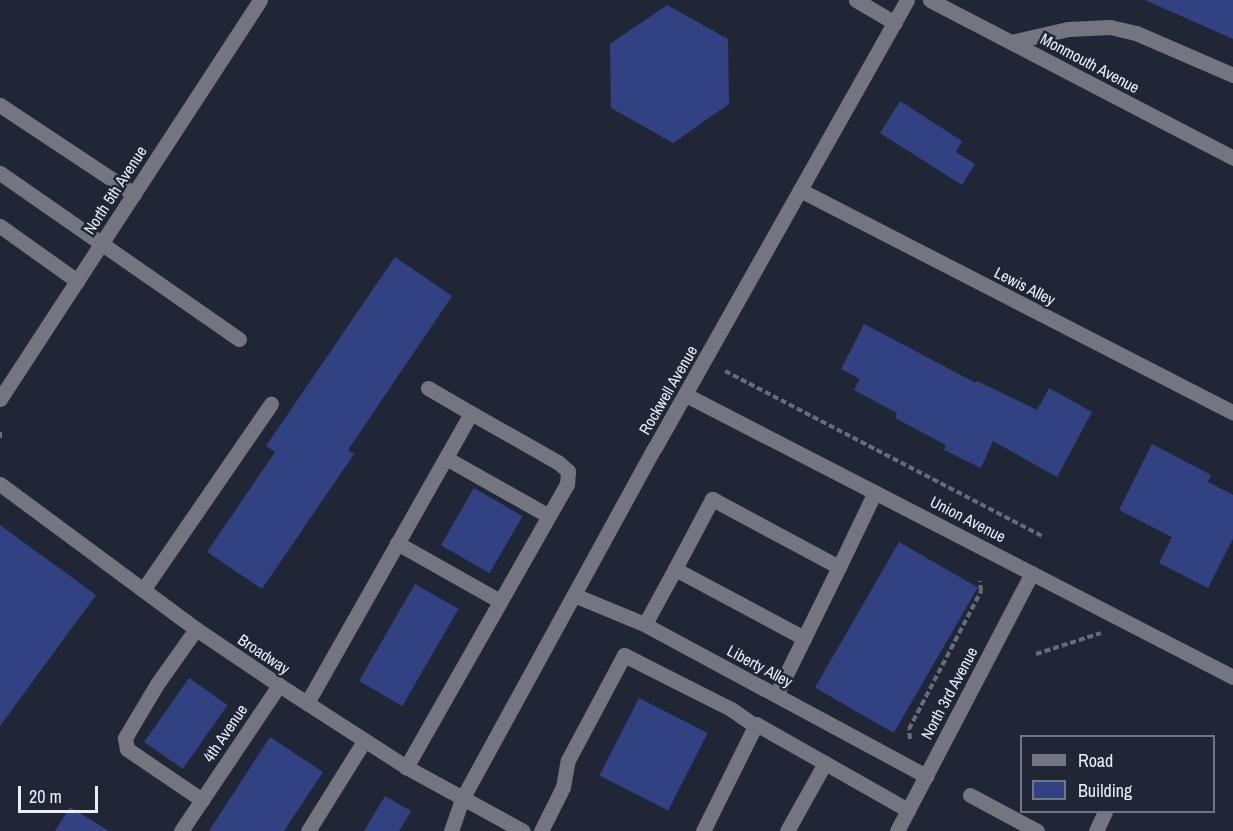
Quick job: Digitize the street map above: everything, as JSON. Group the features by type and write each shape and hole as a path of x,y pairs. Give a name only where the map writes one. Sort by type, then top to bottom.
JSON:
{"street":[{"name":"North 5th Avenue","path":"0,399 260,0"},
{"path":"856,0 895,22"},
{"name":"Rockwell Avenue","path":"451,831 462,799 907,0"},
{"name":"Monmouth Avenue","path":"930,0 1233,158"},
{"path":"1011,42 1068,29 1110,27 1136,33 1233,75"},
{"path":"0,105 134,194"},
{"path":"0,173 239,339"},
{"name":"Lewis Alley","path":"800,190 1233,413"},
{"path":"0,226 77,281"},
{"path":"406,767 567,484 568,471 559,463 428,388"},
{"name":"Union Avenue","path":"686,395 1233,676"},
{"path":"143,590 271,404"},
{"path":"307,704 471,412"},
{"path":"446,458 549,516"},
{"name":"Broadway","path":"0,484 196,629 307,704 406,767 523,831"},
{"path":"776,695 875,492"},
{"path":"645,624 712,499 839,567"},
{"path":"397,543 500,601"},
{"path":"675,569 804,638"},
{"name":"North 3rd Avenue","path":"897,831 1032,573"},
{"name":"Liberty Alley","path":"574,595 645,624 926,776"},
{"path":"196,629 157,684 125,738 127,749 202,800"},
{"path":"541,831 563,787 568,760 624,655 731,709 755,726 756,724 908,810"},
{"name":"4th Avenue","path":"181,831 279,685"},
{"path":"703,831 755,726"},
{"path":"308,831 364,741"},
{"path":"787,831 825,763"},
{"path":"970,795 1037,831"},
{"path":"1096,831 1105,813"}],"path":[{"path":"725,371 1042,536"},
{"path":"0,432 0,438"},
{"path":"909,739 909,729 981,591 980,581"},
{"path":"1036,654 1101,633"}],"building":[{"path":"1145,0 1233,0 1233,39"},
{"path":"667,5 728,39 729,104 673,143 611,108 610,44"},
{"path":"900,101 962,141 956,152 975,164 962,185 880,133"},
{"path":"395,257 452,296 348,450 354,454 262,589 207,552 275,452 266,446"},
{"path":"864,324 976,383 977,381 1037,410 1049,388 1092,412 1057,477 993,441 981,468 944,450 946,445 895,418 897,413 854,390 860,379 841,369"},
{"path":"1152,444 1211,475 1208,482 1233,495 1233,539 1208,588 1159,563 1172,537 1119,510"},
{"path":"474,488 522,516 489,573 441,545"},
{"path":"0,525 96,595 0,726"},
{"path":"899,542 978,588 894,733 815,687"},
{"path":"415,584 458,609 402,706 359,681"},
{"path":"189,678 228,705 183,769 144,742"},
{"path":"639,698 708,733 668,810 600,776"},
{"path":"270,737 323,772 284,831 209,831"},
{"path":"385,796 411,811 399,831 364,831"},
{"path":"70,807 109,831 55,831"}]}
